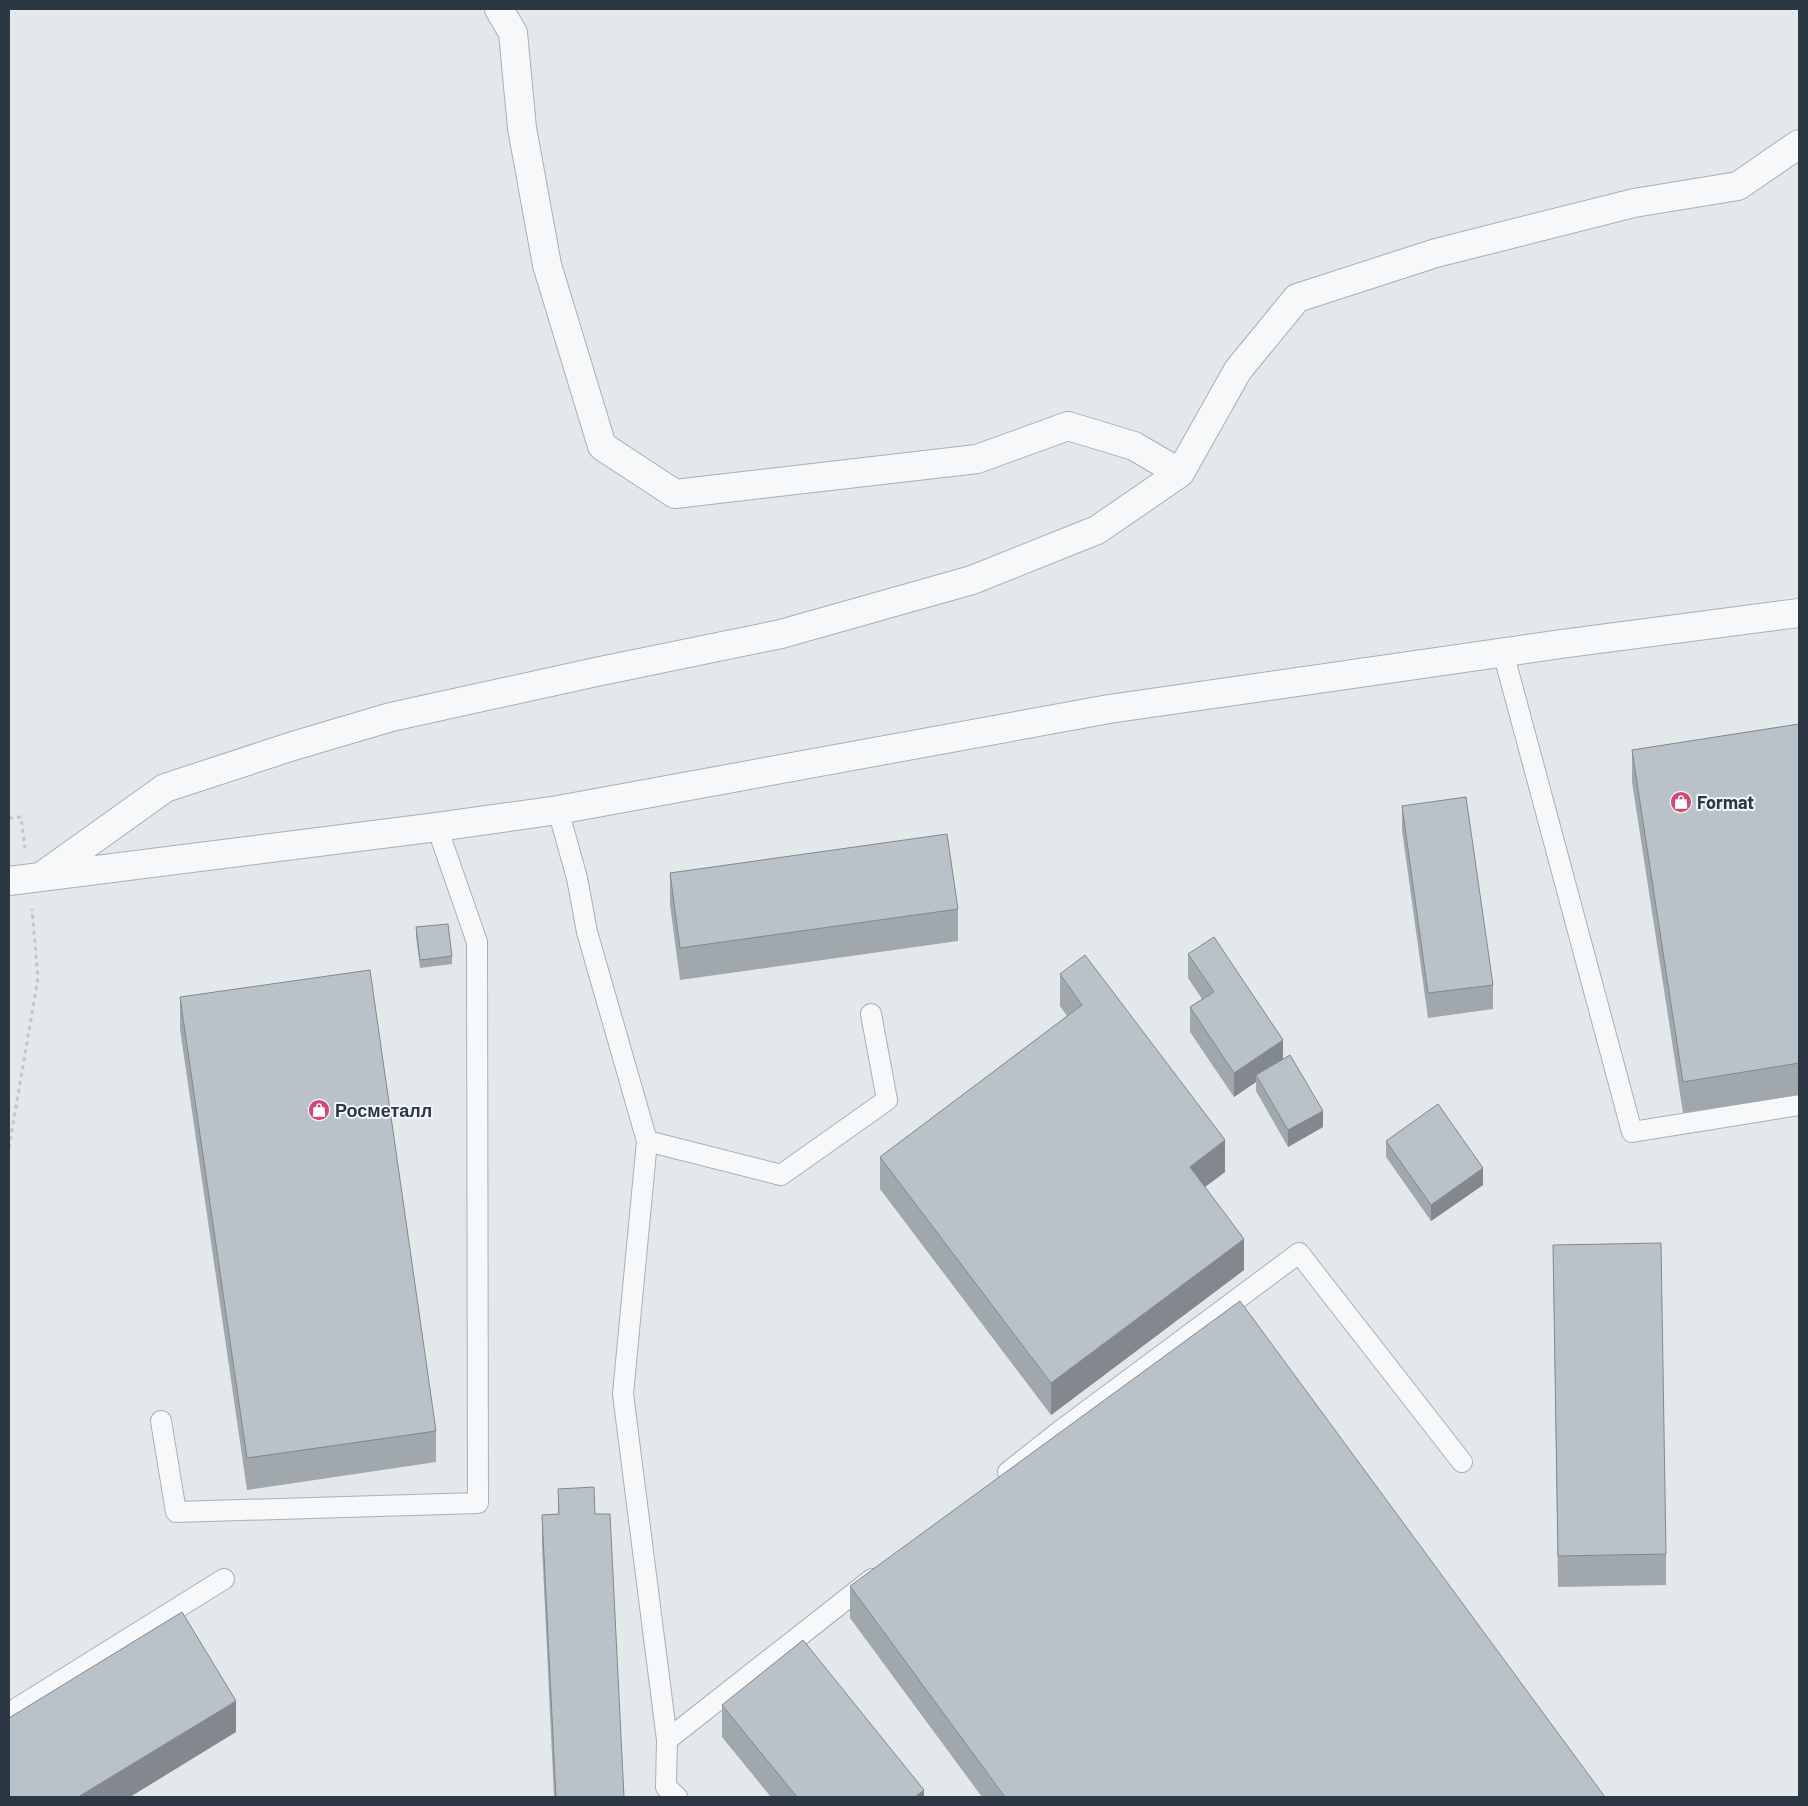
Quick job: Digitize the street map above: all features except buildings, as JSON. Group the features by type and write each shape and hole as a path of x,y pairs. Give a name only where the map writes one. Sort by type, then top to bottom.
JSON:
{"street":[{"path":"499,9 513,33 522,128 547,265 602,446 675,494 977,459 1068,426 1134,446 1180,473"},
{"path":"42,876 165,788 391,717 781,634 972,580 1097,530 1180,473 1238,370 1297,298 1436,253 1634,203 1738,186 1799,144"},
{"path":"9,881 558,810 1109,709 1503,652 1799,613"}],"lane":[{"path":"1503,652 1632,1132 1799,1105"},
{"path":"558,810 577,878 587,932 647,1141 623,1394 667,1740 666,1788 677,1797"},
{"path":"161,1421 176,1512 478,1502 478,942 438,827"},
{"path":"647,1141 781,1175 887,1100 871,1014"},
{"path":"990,1486 1068,1425 1299,1253 1462,1462"},
{"path":"667,1740 890,1564"},
{"path":"9,1713 224,1579"}],"path":[{"path":"9,818 21,818"},
{"path":"9,1148 38,978"}],"place":[{"name":"Format","path":"1681,802"},
{"name":"Росметалл","path":"319,1110"}]}
